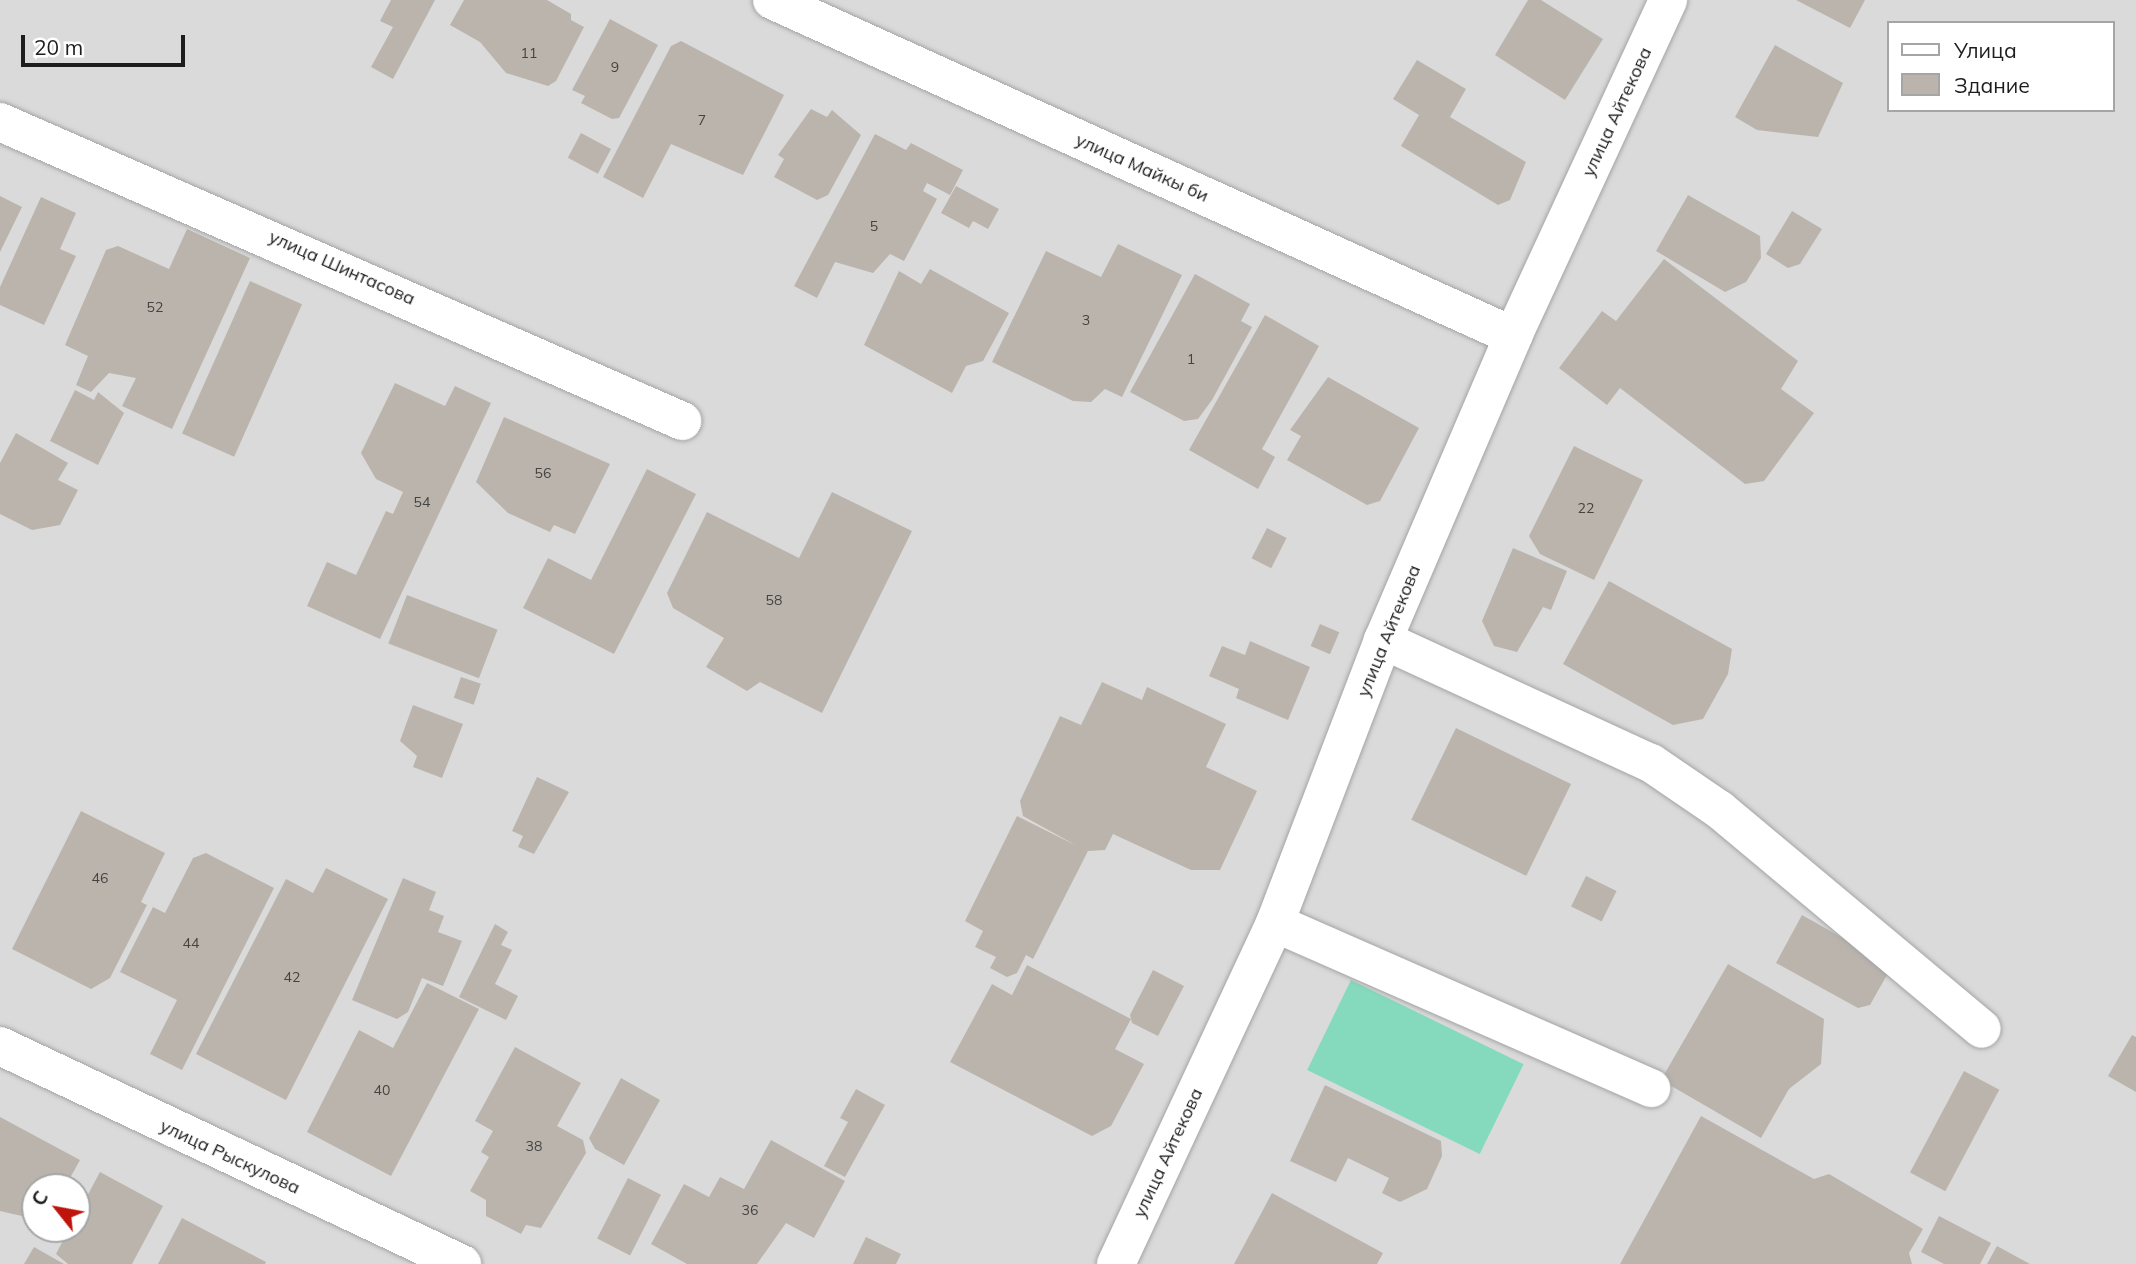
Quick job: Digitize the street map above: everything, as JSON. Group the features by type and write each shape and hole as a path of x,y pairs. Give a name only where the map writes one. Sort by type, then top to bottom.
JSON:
{"street":[{"name":"улица Майкы би","path":"772,0 1513,336"},
{"name":"улица Айтекова","path":"1116,1264 1275,923 1383,640 1513,336 1668,0"},
{"name":"улица Шинтасова","path":"0,122 682,421"},
{"path":"1383,640 1651,763 1720,810 1982,1029"},
{"path":"1275,923 1651,1088"},
{"name":"улица Рыскулова","path":"0,1046 462,1264"}],"shaded area":[{"path":"0,0 2136,0 2136,1264 0,1264"}],"green space":[{"path":"1351,980 1524,1064 1480,1154 1307,1070"}],"building":[{"path":"391,0 435,0 393,79 371,67 393,27 380,21"},
{"path":"464,0 547,0 571,14 571,20 584,27 556,81 548,86 506,73 480,42 450,25"},
{"path":"1528,0 1541,0 1603,39 1565,100 1495,55"},
{"path":"1796,0 1865,0 1850,28"},
{"path":"610,19 658,45 619,118 612,119 581,103 585,96 572,90"},
{"path":"681,41 784,95 743,175 671,144 643,198 603,177 671,46"},
{"path":"1775,45 1843,83 1818,137 1757,130 1735,117"},
{"path":"1417,60 1466,89 1450,117 1526,162 1510,200 1498,205 1401,146 1419,115 1393,99"},
{"path":"811,109 827,117 832,110 861,135 828,195 817,200 774,177 784,159 778,155"},
{"path":"581,133 611,149 598,174 568,158"},
{"path":"875,134 906,150 911,143 963,170 950,195 927,183 923,191 937,199 904,261 890,254 873,273 835,262 817,298 794,286"},
{"path":"956,186 999,209 988,229 973,221 969,228 941,213"},
{"path":"1688,195 1760,236 1761,258 1746,282 1725,292 1656,251"},
{"path":"0,196 22,207 0,252"},
{"path":"41,197 76,213 60,249 76,256 44,325 0,305 0,287"},
{"path":"1792,211 1822,229 1800,264 1788,268 1766,254"},
{"path":"187,229 250,258 172,429 122,406 136,378 109,373 91,392 76,385 88,356 65,345 106,250 118,246 169,269"},
{"path":"1118,244 1182,275 1122,397 1105,389 1091,402 1073,401 992,362 1046,251 1101,277"},
{"path":"1664,259 1798,361 1781,389 1814,413 1764,481 1745,484 1620,388 1607,405 1559,368 1602,311 1616,321"},
{"path":"930,269 1009,313 983,361 966,366 952,393 864,345 899,271 921,284"},
{"path":"1195,274 1250,304 1241,321 1252,327 1212,400 1198,419 1184,421 1130,392"},
{"path":"250,281 302,304 234,457 182,434"},
{"path":"1265,315 1319,346 1262,449 1275,457 1258,489 1189,450"},
{"path":"1328,377 1419,428 1380,501 1367,505 1287,460 1301,436 1290,430"},
{"path":"395,383 445,406 455,386 491,403 380,639 307,606 327,562 356,575 386,511 393,514 403,492 376,479 361,453"},
{"path":"75,390 94,400 98,392 124,413 98,465 50,441"},
{"path":"504,417 610,464 575,534 554,525 550,532 508,513 476,482"},
{"path":"16,433 68,463 58,480 78,490 60,525 32,530 0,514 0,463"},
{"path":"1574,446 1643,480 1594,580 1540,554 1529,536"},
{"path":"647,469 696,494 614,654 523,608 548,558 591,580"},
{"path":"832,492 912,531 822,713 760,682 747,691 706,667 724,638 673,608 667,593 707,512 799,558"},
{"path":"1267,528 1287,538 1271,568 1252,558"},
{"path":"1513,548 1567,571 1551,610 1543,607 1517,652 1494,646 1482,621"},
{"path":"1609,581 1732,649 1728,674 1703,719 1673,725 1563,664"},
{"path":"407,595 498,630 479,678 388,644"},
{"path":"1320,624 1339,632 1330,654 1311,646"},
{"path":"1250,641 1310,667 1288,720 1236,698 1239,689 1209,676 1222,646 1245,655"},
{"path":"461,677 481,684 474,705 454,698"},
{"path":"1102,682 1142,700 1147,687 1226,724 1206,767 1257,791 1220,870 1191,870 1113,834 1105,850 1088,851 1033,959 1026,955 1017,973 1007,977 990,968 996,957 975,947 983,931 965,921 1017,816 1077,846 1023,816 1020,801 1060,716 1081,725"},
{"path":"413,705 463,724 442,778 413,767 417,756 400,741"},
{"path":"1456,728 1571,784 1526,876 1411,820"},
{"path":"537,777 569,792 534,854 518,847 523,836 512,831"},
{"path":"81,811 165,853 141,902 147,905 110,978 91,989 12,949"},
{"path":"206,853 274,888 182,1070 150,1054 177,1000 120,972 153,907 165,913 193,858"},
{"path":"326,868 388,899 286,1100 196,1054 286,879 313,893"},
{"path":"1586,876 1617,891 1602,921 1571,907"},
{"path":"403,878 436,892 429,910 444,916 438,932 462,941 443,986 422,978 408,1012 397,1019 352,1000"},
{"path":"1802,915 1892,966 1870,1005 1858,1008 1776,963"},
{"path":"495,924 508,932 501,945 512,950 495,984 518,996 506,1020 459,997"},
{"path":"1728,964 1824,1019 1821,1064 1789,1089 1761,1138 1661,1080"},
{"path":"1027,965 1131,1019 1115,1049 1144,1064 1111,1126 1092,1136 950,1062 992,984 1012,995"},
{"path":"1153,970 1184,986 1158,1036 1132,1023 1130,1015"},
{"path":"427,983 479,1009 391,1176 307,1132 359,1030 393,1048"},
{"path":"2132,1035 2136,1037 2136,1092 2108,1076"},
{"path":"515,1047 581,1083 557,1126 583,1140 586,1153 541,1228 526,1225 521,1234 486,1216 486,1200 470,1191 489,1157 481,1152 493,1131 475,1121"},
{"path":"1964,1071 1999,1090 1945,1191 1910,1173"},
{"path":"621,1078 660,1100 624,1165 595,1149 589,1138"},
{"path":"1325,1085 1441,1141 1442,1156 1427,1189 1400,1202 1382,1193 1389,1178 1348,1158 1336,1182 1290,1161"},
{"path":"856,1089 885,1105 845,1177 824,1166 848,1122 840,1118"},
{"path":"1701,1116 1814,1179 1829,1174 1923,1229 1909,1253 1912,1264 1620,1264"},
{"path":"0,1117 80,1160 73,1173 21,1173 21,1216 0,1211"},
{"path":"771,1140 845,1181 814,1238 786,1223 757,1264 687,1264 651,1244 684,1184 709,1197 720,1177 744,1189"},
{"path":"100,1172 163,1206 132,1264 68,1264 56,1254 62,1243 91,1243 91,1189"},
{"path":"628,1178 661,1195 630,1255 597,1239"},
{"path":"1272,1193 1383,1253 1377,1264 1234,1264"},
{"path":"1939,1216 1991,1243 1980,1264 1944,1264 1921,1252"},
{"path":"182,1218 266,1262 265,1264 158,1264"},
{"path":"866,1237 901,1254 896,1264 853,1264"},
{"path":"1997,1246 2030,1264 1987,1264"},
{"path":"34,1247 64,1264 24,1264"}]}
